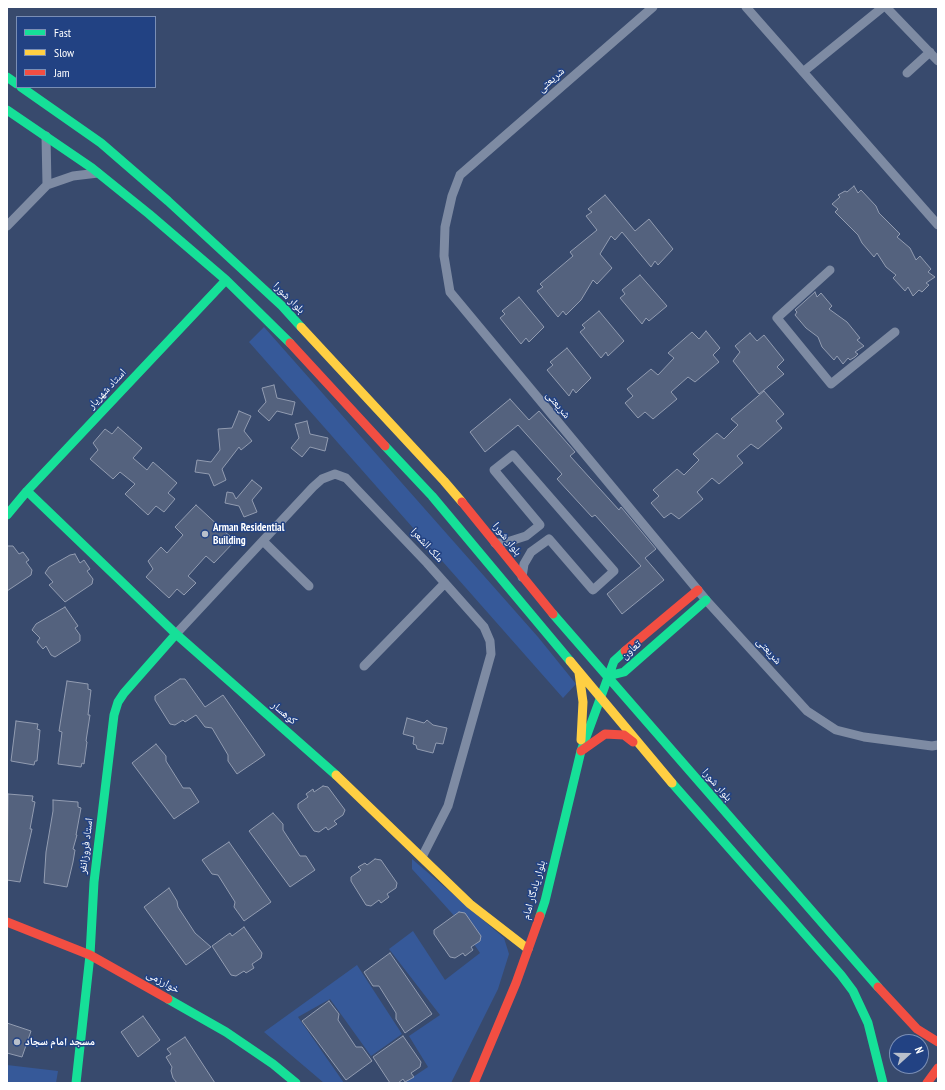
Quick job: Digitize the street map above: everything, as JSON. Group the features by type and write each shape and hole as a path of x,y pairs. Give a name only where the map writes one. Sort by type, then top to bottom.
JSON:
{"main road":[{"path":"7,77 16,83"},
{"name":"بلوار شورا","path":"22,88 101,143 174,206 282,306 351,383 444,481 522,577 903,1016 917,1029 938,1042"},
{"path":"7,110 98,173 149,214 226,280 285,337 432,496 701,818 847,983 868,1023 883,1083"},
{"name":"استاد شهریار","path":"7,515 27,491 226,280"},
{"name":"کوهسار","path":"27,491 176,634 357,794 470,904 528,949"},
{"name":"تعاون","path":"608,676 614,661 698,590"},
{"name":"تعاون","path":"608,676 624,672 706,600"},
{"name":"استاد فروزانفر","path":"76,1083 90,955 94,882 114,715 118,702 124,693 176,634"},
{"path":"579,673 582,702 581,751"},
{"name":"بلوار یادگار امام","path":"474,1083 516,983 545,901 581,751 608,676"},
{"path":"581,751 605,734 612,733 624,735 642,748"},
{"name":"خوارزمی","path":"7,922 90,955 226,1032 272,1064 293,1082"},
{"path":"927,1083 938,1068"}],"street":[{"name":"شریعتی","path":"653,7 460,175 452,196 444,228 444,256 450,292 706,600 807,711 836,730 864,737 932,746 938,745"},
{"path":"746,7 938,225"},
{"path":"803,72 883,7"},
{"path":"886,7 938,61"},
{"path":"907,73 930,52"},
{"path":"46,136 47,185"},
{"path":"7,226 47,185 73,176 98,173"},
{"path":"830,270 776,318 831,384 895,332"},
{"path":"513,455 614,571 593,590 549,539 540,525 494,470 513,455"},
{"name":"ملک الشعرا","path":"176,634 313,487 322,479 335,474 346,478 445,583 484,627 490,641 491,654 448,806 422,857"},
{"path":"495,543 504,543 526,536 540,525"},
{"path":"522,577 524,564 531,552 549,539"},
{"path":"263,541 310,586"},
{"path":"364,666 445,583"}],"shaded area":[{"path":"264,327 538,637 576,684 563,698 249,342"},
{"path":"412,859 504,938 509,954 498,989 451,1083 404,1083 428,1067 409,1036 440,1015 389,949 413,931 445,980 480,953 458,920 412,869"},
{"path":"357,965 402,1034 371,1056 330,999 298,1017 344,1083 324,1083 264,1032"},
{"path":"7,1065 58,1071 56,1083 7,1083"}],"building":[{"path":"854,186 858,193 861,190 876,206 879,213 900,234 897,237 910,248 916,260 920,256 931,269 928,272 935,277 926,283 929,285 922,292 919,290 913,296 908,287 905,291 893,278 896,275 886,267 877,253 874,257 862,243 858,235 835,212 838,209 832,204 840,197 838,195 845,191 847,192"},
{"path":"605,195 635,231 649,219 673,249 658,265 655,261 651,267 622,232 615,240 611,236 600,254 612,268 597,284 593,280 581,300 566,315 563,311 558,317 537,291 543,287 540,284 573,256 570,252 597,230 586,216 592,212 588,209"},
{"path":"640,275 667,306 649,321 646,318 642,324 620,298 625,294 622,290"},
{"path":"815,292 817,297 821,293 832,306 829,309 847,322 860,338 857,340 864,346 855,352 858,354 855,357 850,360 848,358 843,364 837,356 834,360 822,347 818,337 806,328 795,315 797,312 795,310"},
{"path":"519,297 544,327 529,342 526,338 521,344 500,318 505,314 502,311"},
{"path":"599,311 624,341 608,356 606,352 601,358 580,332 585,328 582,325"},
{"path":"706,331 720,348 713,355 719,362 695,382 688,377 671,392 677,399 653,419 645,412 638,418 625,403 633,396 627,389 651,369 658,375 674,358 668,353 692,332 699,339"},
{"path":"750,333 757,341 764,335 784,360 777,367 784,374 759,394 733,361 740,352 735,346"},
{"path":"567,348 591,378 576,393 573,389 569,396 547,370 553,365 550,362"},
{"path":"274,385 277,398 295,402 292,415 277,411 269,421 258,411 266,402 262,388"},
{"path":"764,391 784,414 776,421 782,428 758,449 751,444 737,456 743,463 719,484 712,478 697,492 703,499 679,519 671,513 664,518 651,503 659,496 653,490 677,469 684,475 699,460 693,454 717,433 724,439 738,425 731,419"},
{"path":"510,399 529,420 539,411 575,452 570,456 619,510 621,507 656,549 645,558 664,580 622,614 607,594 641,566 595,515 592,517 557,479 562,474 518,425 485,452 470,432"},
{"path":"239,411 251,416 244,431 252,441 241,450 239,447 222,469 226,480 214,486 209,474 195,472 197,460 211,462 220,450 218,429 232,428"},
{"path":"307,421 310,434 328,438 325,451 310,447 302,457 291,448 299,438 295,424"},
{"path":"118,427 142,448 133,458 147,470 153,462 177,483 168,493 175,499 164,512 156,506 148,515 125,494 135,484 120,472 113,479 90,459 98,450 93,443 105,429 112,434"},
{"path":"252,480 262,488 252,500 257,512 244,517 239,506 225,503 227,492 233,493 236,499"},
{"path":"196,505 235,541 214,563 206,556 188,576 196,583 184,595 177,589 169,598 146,577 153,569 148,561 161,547 167,553 183,535 175,527"},
{"path":"7,546 13,546 19,554 23,552 29,560 26,562 32,570 31,575 7,591"},
{"path":"75,554 80,563 84,560 90,569 87,571 93,579 92,584 65,602 49,585 53,582 45,573 49,567 70,555"},
{"path":"65,607 78,626 75,628 80,635 80,641 55,657 51,655 46,646 43,649 37,642 40,638 32,630 36,624"},
{"path":"180,679 185,679 205,707 223,695 265,755 237,774 228,761 228,755 212,728 205,727 196,715 185,722 183,720 175,725 170,724 155,700 155,696"},
{"path":"67,681 88,684 88,689 91,690 87,742 84,764 82,763 81,767 58,764 62,732 59,731"},
{"path":"407,718 424,723 427,720 433,725 447,728 443,744 436,743 433,753 417,749 416,745 413,744 414,737 403,734"},
{"path":"16,721 38,724 37,729 40,730 37,761 35,761 34,765 11,761"},
{"path":"156,744 166,756 166,761 183,788 190,788 199,802 174,819 132,763"},
{"path":"323,786 328,787 345,810 343,815 334,821 337,824 328,830 326,827 319,832 314,831 298,808 298,804 308,797 306,794 313,789 314,792"},
{"path":"8,794 33,796 32,801 35,802 30,829 32,829 20,882 7,880"},
{"path":"53,800 78,802 78,807 81,808 77,835 73,849 75,850 73,862 67,887 44,883 46,852 53,811"},
{"path":"273,813 283,824 283,830 300,856 306,856 315,870 290,887 249,831"},
{"path":"229,842 271,902 244,921 234,907 235,902 218,875 212,874 202,860"},
{"path":"375,859 381,860 397,883 396,888 387,894 389,897 381,903 379,900 371,906 366,905 351,881 351,877 361,870 358,867 365,863 367,865"},
{"path":"169,888 177,901 178,907 195,933 211,947 186,965 144,907"},
{"path":"459,912 465,913 481,936 480,941 471,947 473,950 465,956 463,953 455,958 450,957 434,934 434,930"},
{"path":"244,927 262,953 261,958 252,964 254,968 246,973 244,971 236,976 231,975 212,946 230,933 232,936"},
{"path":"390,953 432,1014 405,1033 396,1019 396,1013 379,986 373,986 364,972"},
{"path":"329,1001 339,1014 338,1020 356,1047 362,1047 372,1061 346,1080 302,1021"},
{"path":"143,1016 160,1040 138,1057 121,1032"},
{"name":"مسجد امام سجاد","path":"7,1023 31,1031 22,1057 7,1053"},
{"path":"403,1036 421,1062 420,1067 411,1073 414,1077 405,1082 403,1079 398,1083 390,1083 373,1057"},
{"path":"185,1037 215,1083 177,1083 173,1078 171,1071 172,1067 166,1057 171,1054 167,1049"}],"traffic: fast":[{"path":"7,77 16,83"},
{"path":"22,88 101,143 168,201 282,306 301,327"},
{"path":"7,110 92,168 149,214 226,280 290,343"},
{"path":"7,515 27,491 226,280"},
{"path":"385,446 432,496 570,661"},
{"path":"27,491 176,634 336,775"},
{"path":"608,676 624,672 706,600"},
{"path":"553,614 878,987"},
{"path":"76,1083 90,955 94,882 114,715 118,702 124,693 176,634"},
{"path":"540,916 545,901 581,751 614,661 625,651"},
{"path":"672,783 841,975 853,991 868,1023 883,1083"},
{"path":"168,999 226,1032 273,1064 296,1083"}],"traffic: slow":[{"path":"301,327 462,502"},
{"path":"570,661 672,783"},
{"path":"579,673 583,702 581,740"},
{"path":"336,775 470,904 528,949"}],"traffic: jam":[{"path":"290,343 385,446"},
{"path":"462,502 553,614"},
{"path":"625,651 698,590"},
{"path":"581,751 605,734 624,735 633,742"},
{"path":"474,1083 516,983 540,916"},
{"path":"7,922 90,955 168,999"},
{"path":"878,987 917,1029 938,1042"},
{"path":"927,1083 938,1068"}],"place":[{"name":"Arman Residential Building","path":"205,534"},
{"name":"مسجد امام سجاد","path":"17,1042"}]}
